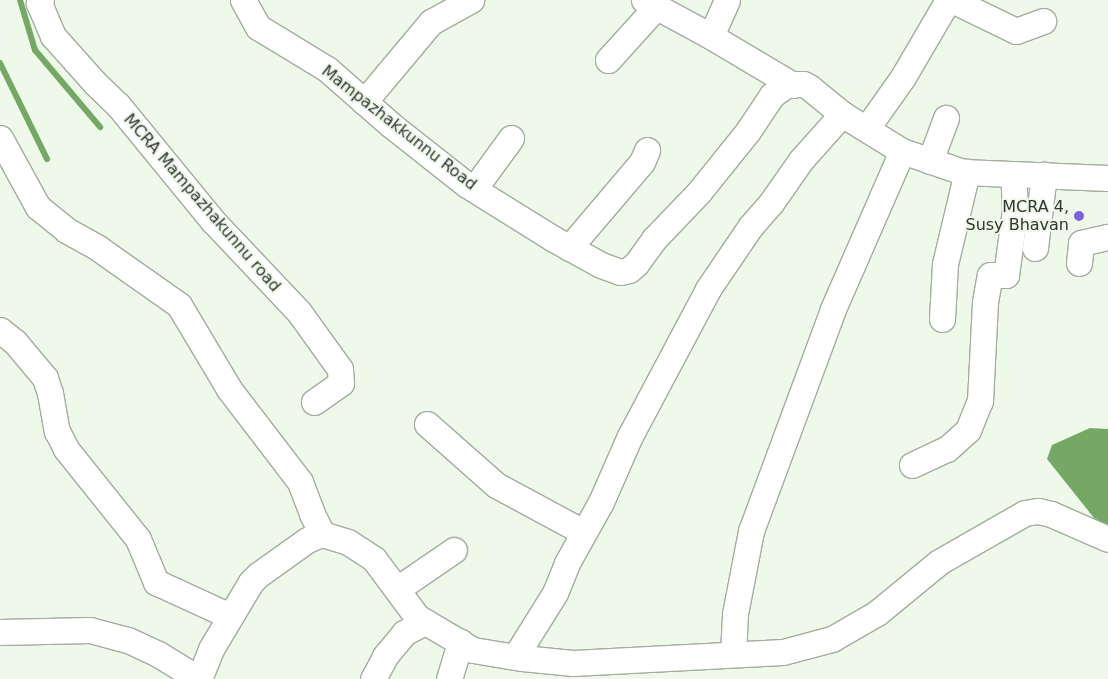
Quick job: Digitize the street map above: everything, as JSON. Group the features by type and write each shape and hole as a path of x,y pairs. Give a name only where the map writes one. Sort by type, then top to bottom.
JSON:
{"street":[{"name":"MCRA Mampazhakunnu road","path":"41,0 39,3 52,36 118,105 214,221 299,312 332,356 340,369 341,383 314,402"},
{"name":"Mampazhakkunnu Road","path":"243,0 258,27 327,70 364,102 474,189 569,248 612,270 620,272 629,270 699,192 748,131 772,95 788,84 793,85"},
{"path":"364,102 431,22 471,0"},
{"path":"710,36 726,0"},
{"path":"867,128 903,77 948,0"},
{"path":"952,0 1016,31 1044,21"},
{"path":"608,60 650,3 793,85 802,84 809,87 842,114 902,151 967,172 1108,178"},
{"path":"515,657 555,593 583,532 601,502 630,436 708,288 750,227 771,204 801,160 842,114"},
{"path":"930,161 946,118"},
{"path":"0,138 38,207 66,230 98,248 179,305 229,389 300,482 322,534"},
{"path":"474,189 511,138"},
{"path":"569,248 642,162 647,150"},
{"path":"733,654 735,614 751,531 833,309 902,151"},
{"path":"942,319 945,264 967,172"},
{"path":"912,465 947,449 968,430 980,401 985,302 990,275 1006,275 1015,209 1013,174"},
{"path":"1035,248 1044,175"},
{"path":"1079,263 1081,243 1108,237"},
{"path":"0,330 16,342 45,378 50,393 57,431 66,449 138,539 156,582 230,616"},
{"path":"427,424 496,485 583,532"},
{"path":"0,632 90,630 128,640 158,654 199,679 211,648 258,574 307,540 322,534 348,542 374,559 397,589 405,603 424,622 473,650 515,657 639,669 733,654 783,652 832,639 877,613 939,562 1025,512 1051,514 1108,539"},
{"path":"397,589 454,550"},
{"path":"373,679 385,656 404,633 424,622"},
{"path":"449,679 460,642"}],"shaded area":[{"path":"1090,428 1108,429 1108,530 1106,533 1047,459 1052,445"}],"waterway":[{"path":"20,0 35,50 100,127"},
{"path":"0,63 47,159"}],"place":[{"name":"MCRA 4, Susy Bhavan","path":"1079,216"}]}
